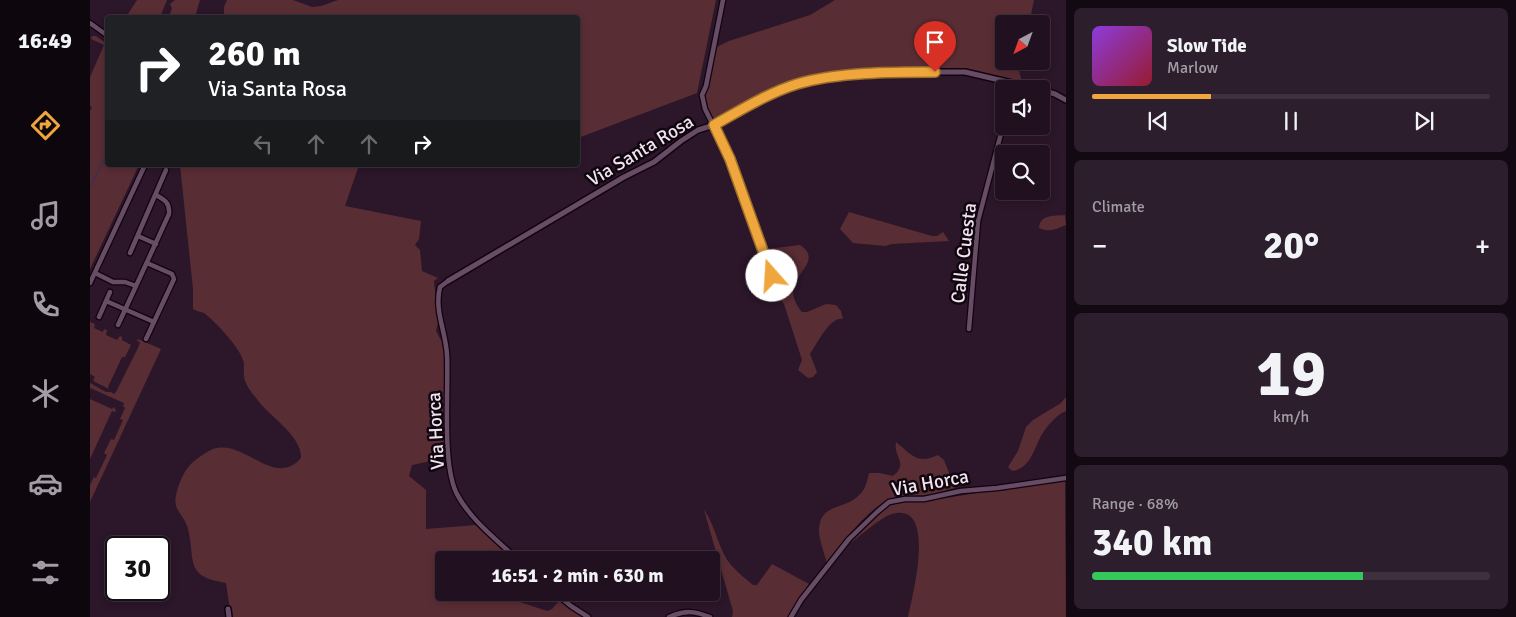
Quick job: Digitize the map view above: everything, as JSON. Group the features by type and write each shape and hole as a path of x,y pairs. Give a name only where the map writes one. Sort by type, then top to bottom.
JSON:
{"street":[{"path":"723,0 702,95 705,109 730,159 772,276"},
{"path":"90,23 105,34"},
{"name":"Via Santa Rosa","path":"448,282 654,162 681,140 698,130 714,125 782,89 823,78 921,72 965,72 995,81"},
{"path":"1050,93 1066,100"},
{"name":"Calle Cuesta","path":"968,329 978,221 1001,135"},
{"path":"90,283 144,167"},
{"path":"130,253 166,170"},
{"path":"118,325 169,214 170,207 168,202 156,195"},
{"path":"138,236 156,244"},
{"path":"146,339 174,277 172,274 147,263"},
{"path":"95,273 113,282 125,282 136,286"},
{"name":"Via Horca","path":"448,282 440,287 438,305 447,353 448,456 451,474 456,494 469,512 509,551"},
{"path":"99,317 110,292"},
{"path":"106,301 154,322"},
{"name":"Via Horca","path":"791,617 801,600 850,539 889,502 906,499 924,499 961,491 1066,478"},
{"path":"565,601 588,617"},
{"path":"228,609 229,617"},
{"path":"670,617 681,612 696,612 710,617"}],"shaded area":[{"path":"137,0 167,0 161,15 127,15"},
{"path":"175,0 200,0 196,15 170,15 172,8 170,4"},
{"path":"227,0 293,0 312,7 338,0 716,0 697,93 580,137 580,15 226,15 224,14"},
{"path":"835,0 1034,0 1031,15 995,15 995,70 1019,70 1022,80 1008,80 959,70 850,73 821,76 770,92 722,118 718,119 711,116 707,110 705,97 717,47 729,41 810,15"},
{"path":"92,36 96,36 105,43 105,167 138,167 90,269 90,111 92,107 90,106 90,77 104,45 91,39"},
{"path":"180,167 358,167 345,206 421,221 419,239 415,245 420,250 422,271 438,278 434,281 438,322 436,331 442,342 445,359 445,458 412,465 409,476 426,490 426,529 476,525 505,551 435,551 435,601 517,601 547,611 552,609 559,601 583,617 231,617 226,583 203,576 194,566 187,526 175,502 182,478 193,462 213,449 225,448 236,450 269,466 280,468 291,466 301,458 296,441 261,405 248,387 244,378 244,362 237,348 209,317 193,309 193,289"},
{"path":"849,212 932,236 937,236 943,232 949,241 885,246 853,243 840,229"},
{"path":"1065,215 1066,225 1050,230 1039,228 1040,223 1045,218"},
{"path":"800,245 806,250 808,260 793,289 798,306 802,312 807,312 826,304 836,305 841,311 843,319 838,319 829,326 810,354 817,372 813,377 808,378 798,370 802,360 784,304 780,299 773,299 767,295 765,287 777,284 781,277 767,249"},
{"path":"90,322 95,324 94,328 103,332 104,329 107,330 106,335 117,340 120,336 122,340 131,345 125,357 122,357 108,387 109,389 95,382 93,380 95,377 90,374"},
{"path":"138,339 161,349 90,502 90,485 94,477 96,478 107,455 104,453 111,439 114,440 123,420 120,419 125,408 123,406 124,403 90,388 90,383 106,392 114,394 138,348 140,342 137,341"},
{"path":"1066,397 1066,411 1055,418 1046,429 1023,467 1012,471 1008,467 1018,451 1026,427 1033,420 1061,403"},
{"path":"90,399 112,409 114,407 116,411 112,411 90,459"},
{"path":"896,442 920,459 938,455 944,460 955,488 932,494 901,496 887,501 877,507 858,524 827,563 819,532 823,516 833,508 851,501 860,495 869,473 893,476 898,472 900,464"},
{"path":"1065,479 1066,617 908,617 914,591 919,553 918,536 914,522 906,514 892,514 876,523 848,545 888,505 899,502 917,502 946,498"},
{"path":"704,510 727,560 753,585 757,585 772,564 809,584 787,617 732,617 733,611 720,566 720,551 716,551"}],"waterway":[{"path":"90,187 105,158"}],"route":[{"path":"772,276 730,159 714,125 766,96 796,84 838,76 935,72"}]}
